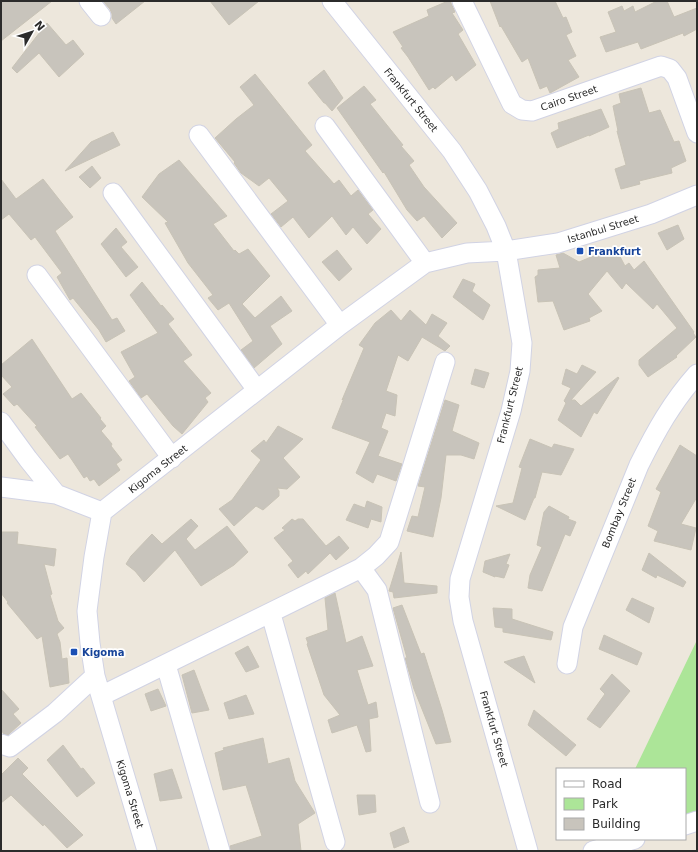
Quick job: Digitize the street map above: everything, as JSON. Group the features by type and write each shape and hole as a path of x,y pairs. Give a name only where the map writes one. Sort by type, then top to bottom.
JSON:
{"street":[{"name":"Frankfurt Street","path":"332,1 452,151 478,191 496,226 506,251 522,343 520,371 511,410 460,579 459,597 463,621 528,851"},
{"name":"Cairo Street","path":"462,1 512,104 522,110 532,111 661,66 670,69 677,78 697,133"},
{"path":"325,126 425,263"},
{"path":"200,135 340,325"},
{"path":"113,193 257,390"},
{"name":"Istanbul Street","path":"506,251 558,243 651,214 697,195"},
{"name":"Kigoma Street","path":"147,851 95,676 90,643 88,611 94,557 102,512 340,325 425,263 467,253 506,251"},
{"path":"37,275 172,458"},
{"path":"101,696 271,614 361,568 376,556 389,542 445,362"},
{"name":"Bombay Street","path":"567,664 573,627 639,465 667,412 681,392 697,374"},
{"path":"1,422 56,494"},
{"path":"2,488 56,494 102,512"},
{"path":"361,568 377,590 430,803"},
{"path":"271,614 335,842"},
{"path":"166,665 220,851"},
{"path":"1,744 10,747 55,712 95,676"},
{"path":"686,825 697,821"},
{"path":"593,851 632,840"}],"green space":[{"path":"697,640 697,821 686,825 686,768 635,768"}],"building":[{"path":"1,1 52,1 1,41"},
{"path":"103,1 145,1 116,24 112,18 110,9"},
{"path":"210,1 259,1 229,25"},
{"path":"450,1 455,12 452,13 463,30 458,34 476,65 456,81 452,75 435,89 433,87 429,90 401,48 403,47 393,32 429,16 427,10"},
{"path":"490,1 555,1 563,18 566,17 572,32 566,35 576,56 568,60 579,77 550,93 547,86 540,89 528,58 522,62 501,26 500,27"},
{"path":"657,1 667,1 674,17 697,8 697,29 684,36 683,33 641,49 638,42 606,52 600,37 616,32 608,12 622,6 624,11 633,6 635,12"},
{"path":"47,23 66,45 73,40 84,54 59,77 39,53 17,73 12,68"},
{"path":"324,70 343,98 332,111 308,83"},
{"path":"255,74 312,145 305,151 334,184 339,180 351,196 358,190 373,210 368,214 381,229 367,244 353,227 346,235 332,216 309,238 293,217 281,227 271,214 288,201 269,178 259,186 241,173 234,163 235,162 215,138 254,105 240,87"},
{"path":"364,86 376,100 370,104 414,161 409,165 424,187 457,223 442,238 424,216 417,221 407,210 384,172 383,173 337,108"},
{"path":"641,88 649,113 660,110 674,142 679,141 686,161 671,168 672,173 639,181 640,184 621,189 615,169 626,165 617,131 613,106 621,103 619,94"},
{"path":"601,109 609,127 557,148 551,133 559,129 558,123"},
{"path":"113,132 120,145 65,171 91,142"},
{"path":"179,160 227,216 213,224 234,251 235,250 239,254 248,249 270,276 242,304 255,318 281,296 292,311 270,326 282,344 254,368 241,350 253,341 229,303 218,310 208,298 213,295 188,263 165,223 168,222 142,197 159,174"},
{"path":"92,166 101,178 90,188 79,177"},
{"path":"1,179 16,199 43,179 73,217 55,231 112,320 117,318 125,331 106,342 99,330 73,298 70,300 57,277 62,273 35,237 31,240 9,214 1,220"},
{"path":"678,225 684,239 667,250 658,233"},
{"path":"116,228 127,242 121,247 138,267 126,277 101,244"},
{"path":"615,247 625,266 629,263 634,270 644,261 696,337 676,356 677,357 648,377 639,365 639,360 677,328 657,304 653,309 626,283 622,289 607,271 588,294 602,311 589,318 590,321 564,330 553,301 538,302 535,277 538,275 538,270 560,268 556,255 563,253 579,262"},
{"path":"337,250 352,269 339,281 322,262"},
{"path":"463,279 475,284 472,291 490,305 483,320 453,297"},
{"path":"142,282 161,306 162,305 174,319 168,324 192,355 183,361 211,393 205,398 208,402 182,434 173,426 147,394 141,398 129,381 135,377 121,352 158,333 130,295"},
{"path":"391,310 401,321 410,310 426,325 432,314 447,323 438,336 450,346 445,351 422,337 408,361 398,355 386,391 397,395 395,416 386,413 381,428 388,431 378,456 402,464 396,481 377,474 373,483 356,473 370,442 332,428 364,348 359,345 375,323"},
{"path":"32,339 72,399 81,393 101,418 100,419 106,426 101,431 112,444 111,446 122,460 116,464 120,470 99,486 94,479 90,481 87,476 84,478 68,454 60,459 35,427 37,426 17,404 14,406 3,394 12,387 1,375 1,365"},
{"path":"582,365 596,372 571,400 575,400 581,406 618,377 619,378 597,414 594,412 581,437 558,420 566,403 564,401 571,388 562,384 566,369 577,374"},
{"path":"475,369 489,373 484,388 471,384"},
{"path":"445,400 459,405 452,431 479,443 474,459 461,455 446,455 441,498 433,537 407,531 412,516 418,517 425,487 418,486"},
{"path":"278,426 303,439 283,458 300,477 287,489 277,488 279,491 279,496 263,510 256,506 234,526 219,509 232,500 261,460 251,451 264,440 266,443"},
{"path":"530,439 552,448 554,444 574,449 561,475 542,472 535,498 525,520 496,506 513,503 522,468 519,467"},
{"path":"680,445 697,456 697,497 681,524 696,528 691,550 654,541 658,531 648,526 661,492 656,489"},
{"path":"367,501 382,507 381,522 371,519 368,528 346,520 354,504 365,508"},
{"path":"549,506 569,517 568,519 576,522 570,536 565,534 542,591 528,588 530,575 542,547 537,545 544,512"},
{"path":"191,519 198,526 186,539 195,550 227,526 248,552 234,565 201,586 175,550 144,582 135,571 126,564 131,556 152,534 162,544"},
{"path":"292,519 295,521 298,519 303,519 326,546 339,536 349,548 336,560 330,553 308,574 306,571 298,578 288,565 293,561 274,538 285,530 282,528"},
{"path":"2,532 18,532 17,544 56,549 54,566 44,564 52,594 50,595 58,621 64,628 57,634 60,642 62,659 67,658 69,683 50,687 42,636 37,639 7,603 8,602 1,593"},
{"path":"401,552 404,583 437,586 437,593 394,598 393,592 389,591"},
{"path":"649,553 686,582 683,587 657,575 656,578 642,570"},
{"path":"510,554 506,564 509,565 504,578 495,577 483,572 485,561"},
{"path":"335,593 346,643 362,636 373,666 357,670 368,705 376,702 378,717 369,719 371,751 366,752 357,725 332,733 328,720 340,715 324,695 307,644 306,638 328,630 325,598"},
{"path":"632,598 654,608 649,623 626,610"},
{"path":"402,605 421,654 424,653 451,742 436,744 414,689 393,608"},
{"path":"493,608 512,609 512,619 553,632 551,640 503,632 503,628 495,627"},
{"path":"604,635 642,653 637,665 599,649"},
{"path":"248,646 259,667 246,672 235,653"},
{"path":"524,656 535,683 504,662"},
{"path":"194,670 209,710 192,713 182,675"},
{"path":"612,674 630,691 600,728 587,719 605,694 600,689"},
{"path":"1,689 19,709 13,714 21,723 8,735 4,734 1,730"},
{"path":"158,689 166,706 151,711 145,694"},
{"path":"246,695 254,714 229,719 224,703"},
{"path":"534,710 576,745 566,756 528,725"},
{"path":"263,738 268,764 289,758 295,781 315,813 298,824 301,851 231,851 230,846 262,836 246,785 223,790 215,753 224,750 223,748"},
{"path":"63,745 81,769 83,768 95,783 77,797 47,760"},
{"path":"18,758 28,768 22,774 83,835 67,848 44,824 43,826 11,795 1,803 1,775"},
{"path":"172,769 182,798 160,801 154,774"},
{"path":"357,795 375,795 376,812 359,815"},
{"path":"404,827 409,842 394,848 390,833"}],"place":[{"name":"Frankfurt","path":"580,251"},
{"name":"Kigoma","path":"74,652"}]}
